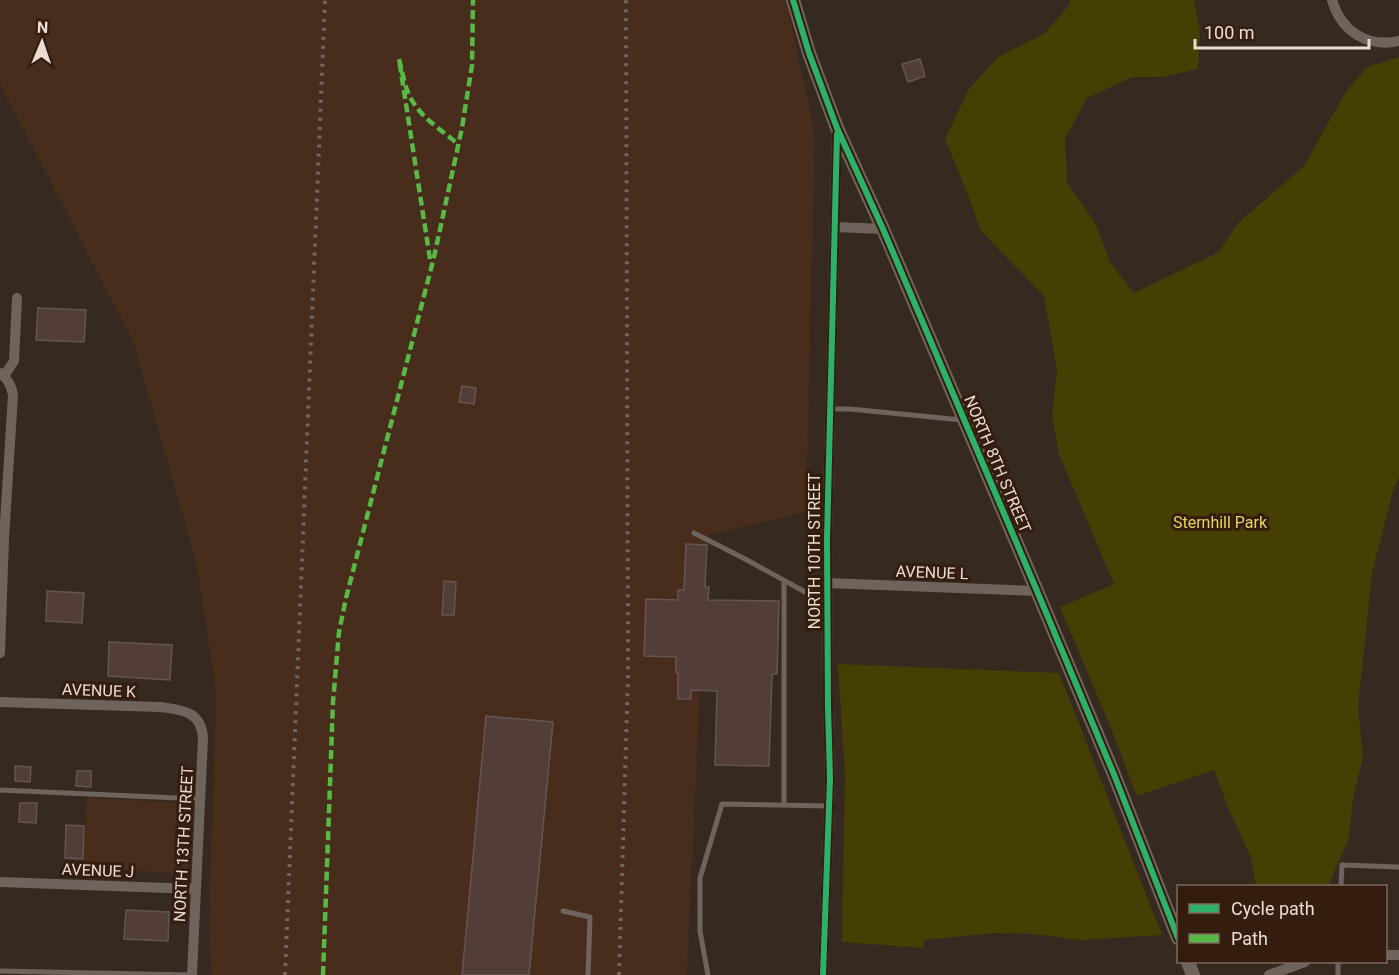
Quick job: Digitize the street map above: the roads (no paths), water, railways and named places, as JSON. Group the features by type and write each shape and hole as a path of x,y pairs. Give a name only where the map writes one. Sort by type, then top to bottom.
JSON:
{"street":[{"path":"1332,0 1345,26 1362,38 1377,42 1399,41"},
{"name":"NORTH 8TH STREET","path":"795,4 808,53 837,128 883,229 1037,591 1177,933"},
{"name":"NORTH 10TH STREET","path":"823,975 830,806 827,583 829,409 837,128"},
{"path":"835,228 883,229"},
{"path":"0,653 4,457 13,395 2,374 14,361 17,298"},
{"name":"AVENUE L","path":"827,583 1037,591"},
{"name":"AVENUE K","path":"0,702 160,707 178,709 195,717"},
{"name":"NORTH 13TH STREET","path":"191,975 203,738 202,728 195,717"},
{"name":"AVENUE J","path":"0,882 196,889"},
{"path":"1269,975 1302,963"}],"lane":[{"path":"829,409 964,420"},
{"path":"694,533 807,593 827,583"},
{"path":"784,580 784,805"},
{"path":"0,790 200,799"},
{"path":"708,975 700,931 700,878 722,804 830,806"},
{"path":"1341,885 1342,865 1399,867"},
{"path":"563,911 590,917 588,975"},
{"path":"0,971 191,975"}],"railway":[{"path":"285,975 325,0"},
{"path":"619,975 628,678 626,0"}],"park label":[{"name":"Sternhill Park","path":"1220,522"}]}
